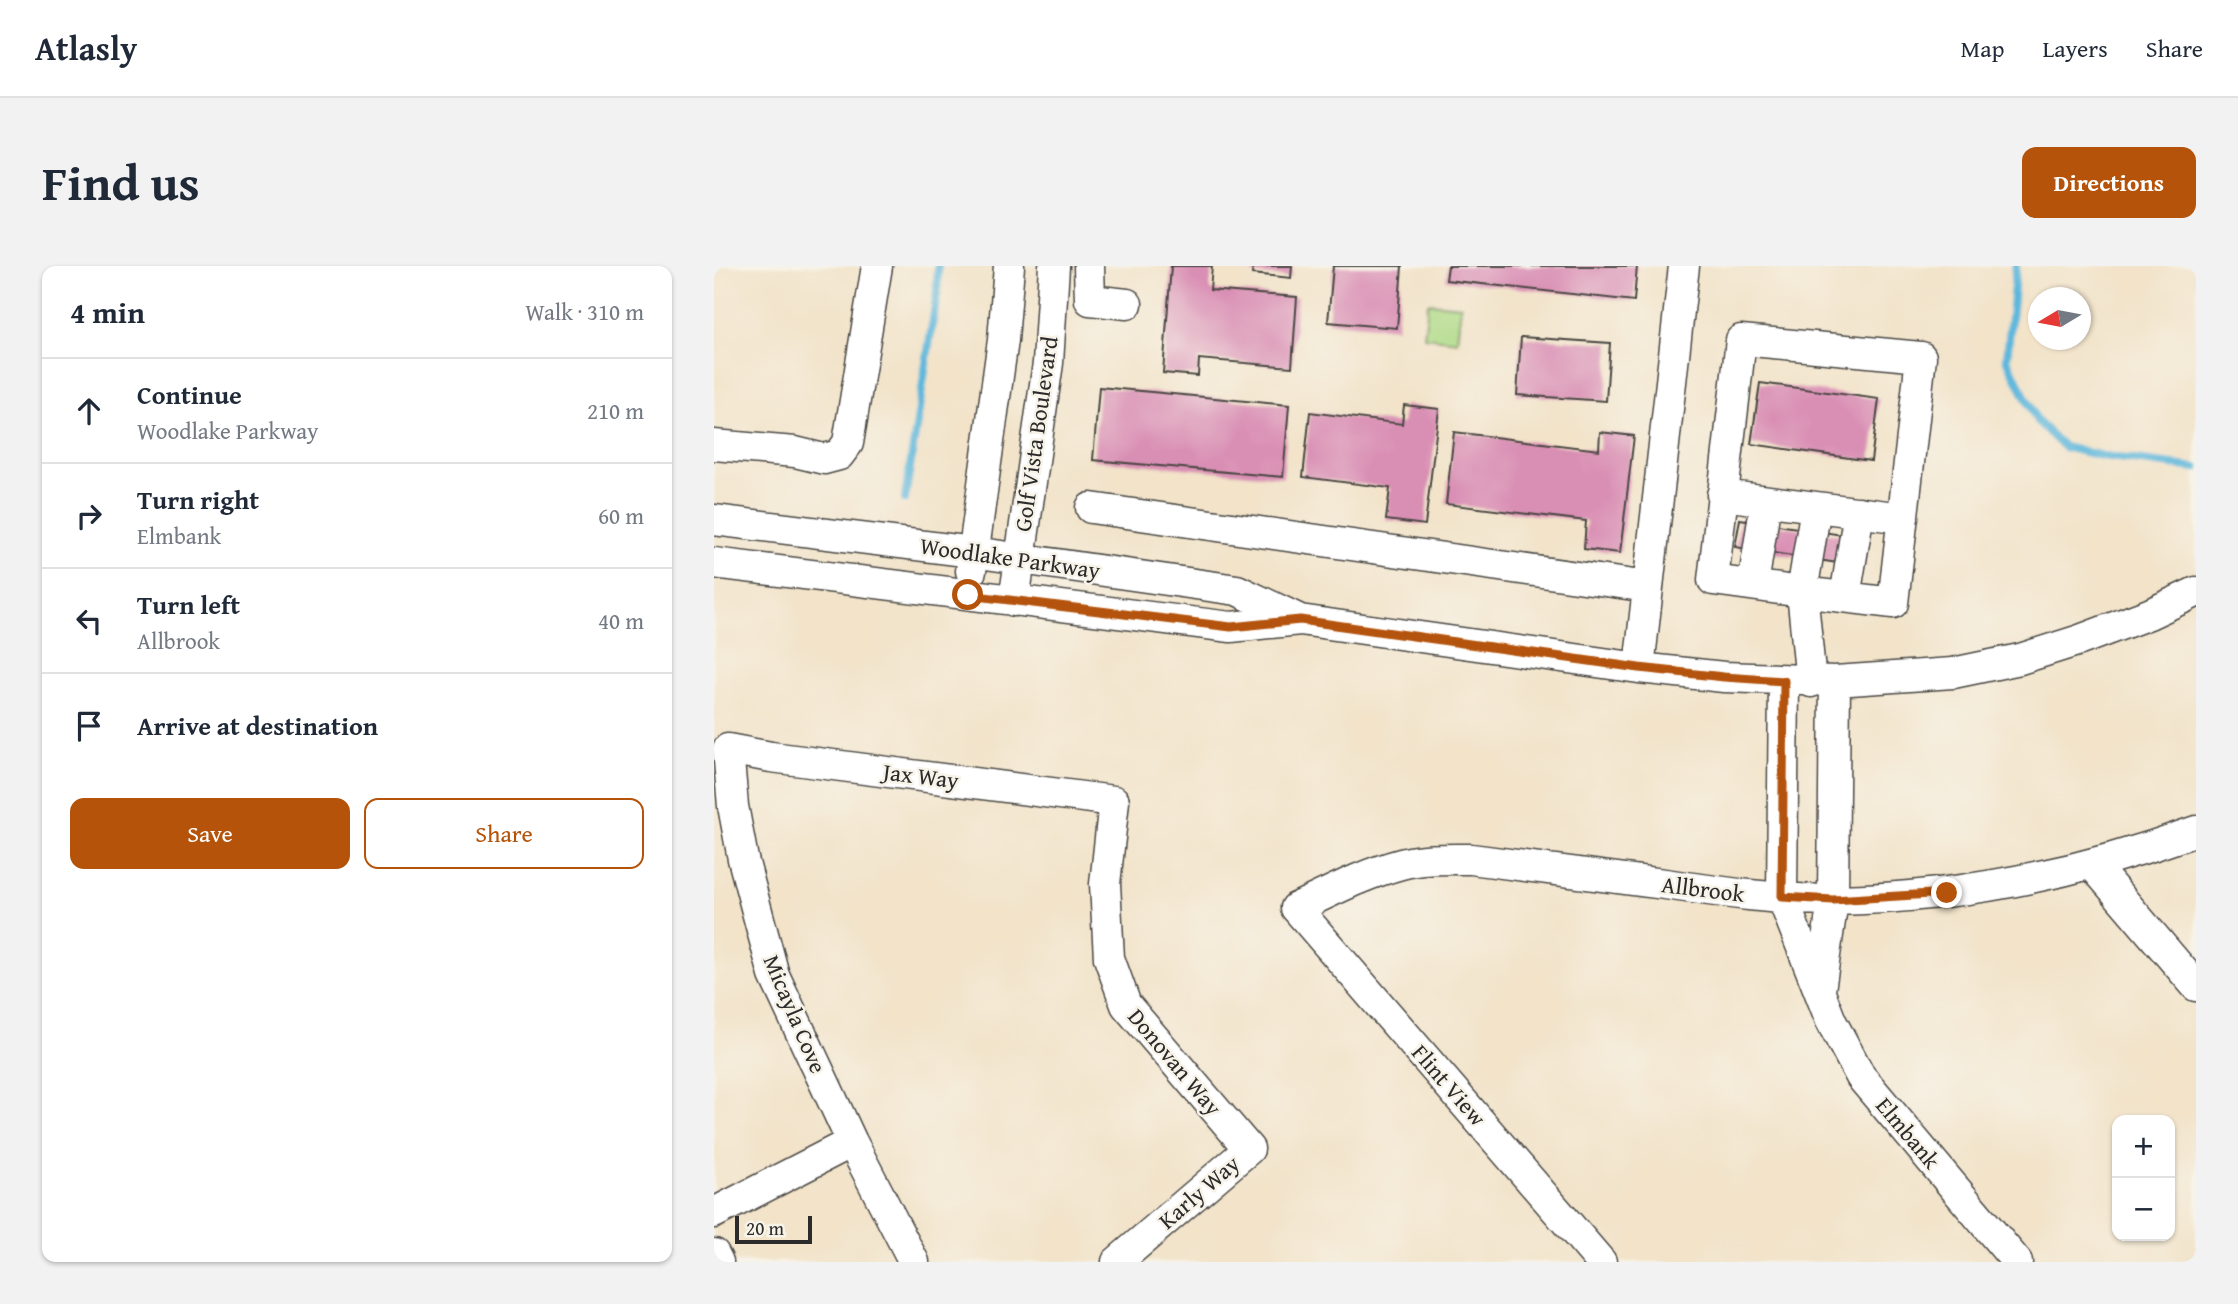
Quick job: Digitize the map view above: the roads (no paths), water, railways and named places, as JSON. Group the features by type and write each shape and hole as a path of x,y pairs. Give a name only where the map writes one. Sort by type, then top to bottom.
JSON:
{"street":[{"path":"714,445 795,452 824,460 839,454 848,443 877,266"},
{"name":"Golf Vista Boulevard","path":"968,595 1003,340 1009,266"},
{"name":"Golf Vista Boulevard","path":"1014,601 1048,363 1054,266"},
{"path":"1088,266 1090,300 1127,304"},
{"path":"1639,668 1684,266"},
{"path":"1741,340 1921,357 1903,518 1894,603 1713,580 1741,340"},
{"path":"1722,495 1903,518"},
{"path":"1754,585 1766,501"},
{"path":"1816,507 1802,592 1833,900 1820,991"},
{"path":"1091,508 1648,587"},
{"path":"1844,597 1859,512"},
{"name":"Woodlake Parkway","path":"714,520 973,552 1237,590 1300,620"},
{"name":"Woodlake Parkway","path":"714,563 1231,627 1300,620 1639,668 1724,677 1810,681 1953,673 2020,659 2137,619 2196,592"},
{"name":"Elmbank","path":"1810,681 1782,897 1845,1051 1861,1077 2017,1262"},
{"name":"Jax Way","path":"728,749 771,757 1114,801"},
{"name":"Micayla Cove","path":"728,749 733,806 743,859 774,975 852,1142 914,1262"},
{"name":"Donovan Way","path":"1114,801 1105,884 1109,958 1126,1004 1248,1149"},
{"name":"Allbrook","path":"1296,908 1358,879 1402,864 1437,859 1471,859 1737,894 1833,900 1947,893 2092,864 2140,851 2196,831"},
{"path":"2092,864 2196,986"},
{"name":"Flint View","path":"1296,908 1601,1262"},
{"path":"714,1213 852,1142"},
{"name":"Karly Way","path":"1117,1262 1248,1149"},
{"path":"714,1254 718,1262"}],"waterway":[{"path":"905,499 937,293 938,266"},
{"path":"2016,266 2007,359 2037,421 2064,447 2102,456 2196,468"}]}
